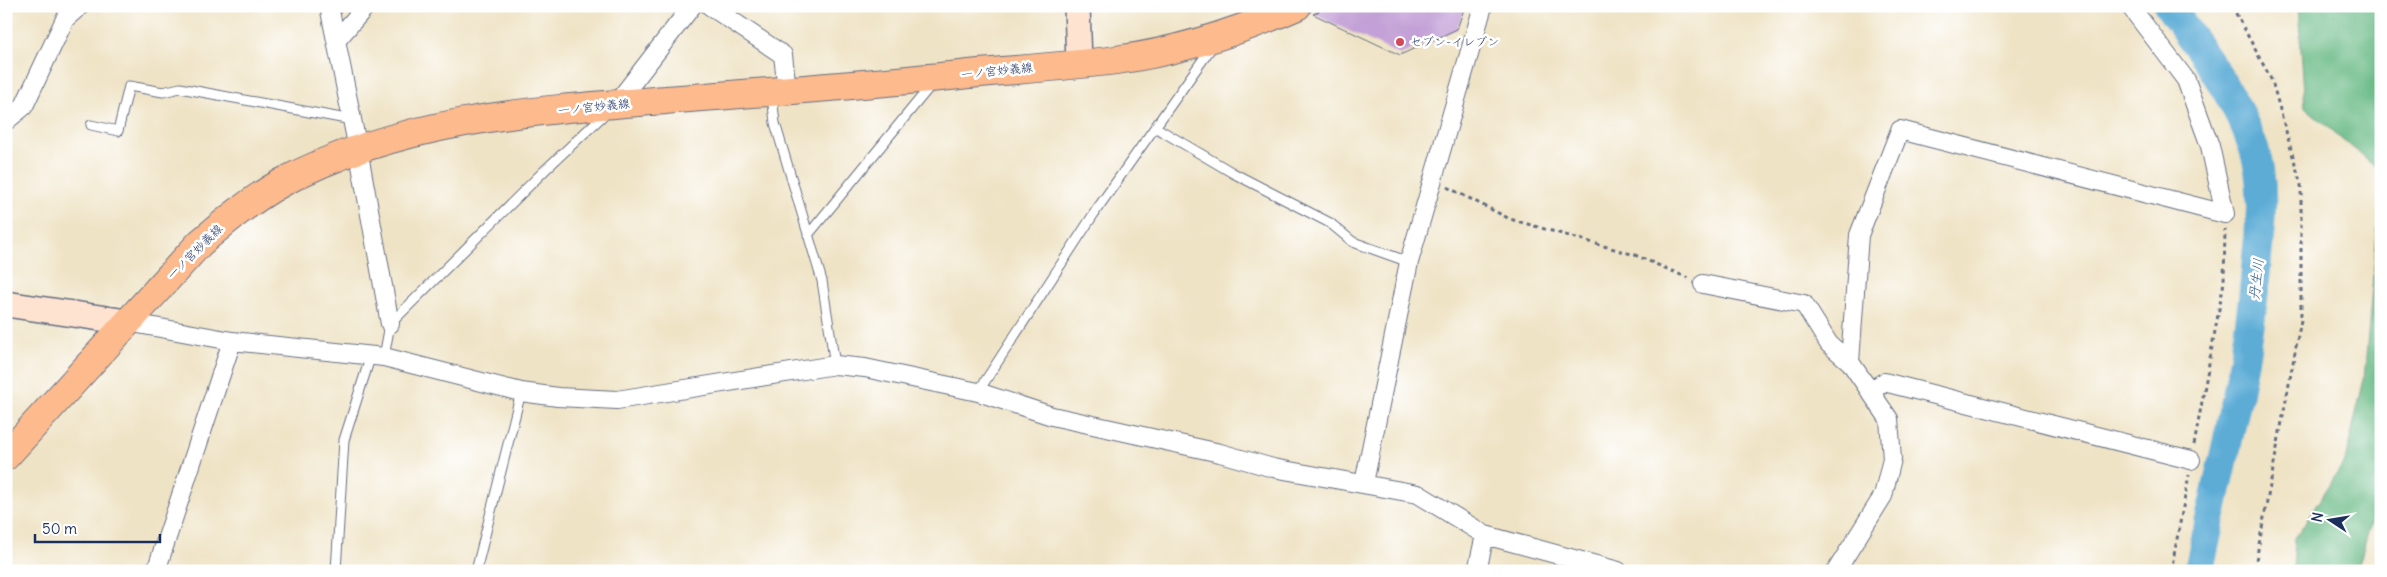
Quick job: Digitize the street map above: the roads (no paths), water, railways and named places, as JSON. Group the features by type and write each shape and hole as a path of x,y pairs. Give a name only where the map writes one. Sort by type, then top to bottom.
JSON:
{"main road":[{"path":"1077,6 1079,63"},
{"name":"一ノ宮妙義線","path":"6,456 200,243 235,214 282,183 358,149 409,133 484,119 616,104 938,78 1118,60 1258,23 1297,6"},
{"path":"6,304 127,322"}],"street":[{"path":"6,121 24,106 65,19 80,6"},
{"path":"329,6 358,149 390,324"},
{"path":"336,40 366,6"},
{"path":"710,6 783,55 779,91"},
{"path":"1364,483 1409,262 1482,6"},
{"path":"1850,362 1859,235 1900,130 2225,214 2210,146 2186,80 2130,6"},
{"path":"616,104 686,9"},
{"path":"1703,284 1804,304 1829,344 1850,362 1889,420 1892,459 1883,496 1836,571"},
{"path":"127,322 232,341 378,356 521,392 558,397 617,400 835,365 866,368 978,392 1052,416 1220,453 1273,468 1418,494 1485,534 1618,571"},
{"path":"156,571 232,341"},
{"path":"1870,391 1884,382 2192,460"},
{"path":"1477,571 1485,534"}],"lane":[{"path":"978,392 1097,209 1221,34"},
{"path":"808,235 938,78"},
{"path":"91,125 118,131 129,86 163,92 180,88 352,120"},
{"path":"779,91 776,123 822,281 835,365"},
{"path":"336,571 344,440 390,324 546,169 616,104"},
{"path":"1155,127 1233,173 1330,223 1353,242 1409,262"},
{"path":"476,571 521,392"}],"waterway":[{"name":"丹生川","path":"2169,6 2217,74 2238,111 2254,149 2258,164 2261,194 2256,269 2247,345 2199,571"}],"place":[{"name":"セブン-イレブン","path":"1400,42"}]}
